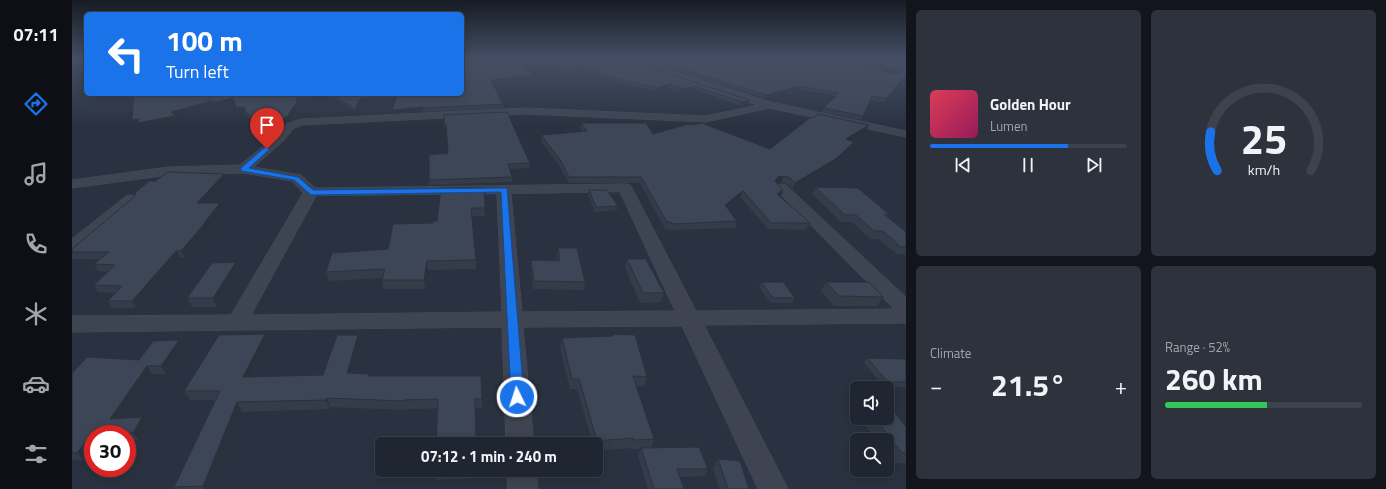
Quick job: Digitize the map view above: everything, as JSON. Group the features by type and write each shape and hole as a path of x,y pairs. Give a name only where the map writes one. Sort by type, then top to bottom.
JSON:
{"street":[{"path":"694,81 769,105 906,134"},
{"path":"243,169 279,139 290,126 302,122 526,111 706,119 769,105"},
{"path":"72,184 169,171 243,169 296,178 311,192 625,188 773,489"},
{"path":"781,188 906,309"},
{"path":"504,190 520,437"},
{"path":"237,322 311,192"},
{"path":"72,247 131,199"},
{"path":"72,324 906,316"},
{"path":"522,477 523,489"}],"building":[{"path":"464,81 491,81 503,104 422,108 423,107 392,110 397,96 464,96"},
{"path":"627,81 690,81 749,100 742,102 695,86 682,89 669,84 658,88"},
{"path":"720,81 901,81 886,99 872,96 863,116 824,108 839,93 799,86 766,95"},
{"path":"134,96 306,96 296,98 297,102 286,118 271,122 269,118 254,121 244,107 236,108 233,98 213,103 212,101 171,112 175,116 138,123 139,119 132,120"},
{"path":"335,96 380,96 360,99 355,109"},
{"path":"507,112 530,163 508,164 512,177 429,180 429,155 448,153 444,115"},
{"path":"818,114 869,125 846,139 854,142 837,158 795,183 790,178 784,176 778,177 775,181 783,190 777,194 810,223 771,223 743,191 725,205 737,221 672,224 671,222 667,222 641,177 569,177 561,161 541,135 587,131 581,123 646,123 653,134 688,124 691,125 702,123 770,149 811,117 814,118"},
{"path":"168,172 224,174 197,203 220,203 181,251 176,251 132,301 108,301 122,286 94,285 115,265 94,264 109,252 72,252 72,249 134,197 136,192 149,181 155,181"},
{"path":"815,187 858,188 889,214 884,214 906,232 906,247 901,247 883,231 874,231 856,215 845,215"},
{"path":"441,188 484,188 485,208 471,208 476,260 427,261 424,280 382,280 385,269 326,272 332,253 388,249 393,224 433,223 433,221 437,221"},
{"path":"589,190 607,190 618,206 596,207"},
{"path":"558,248 577,248 585,282 534,281 531,260 560,261"},
{"path":"627,259 646,259 664,293 643,293"},
{"path":"236,262 213,298 187,298 212,263"},
{"path":"761,282 783,282 795,298 773,298"},
{"path":"826,282 869,282 883,297 839,296"},
{"path":"265,334 243,377 323,375 337,335 358,335 347,373 369,374 368,376 481,376 482,399 475,399 476,437 436,437 438,399 404,401 327,398 326,400 237,402 203,486 174,487 220,391 184,391 219,335"},
{"path":"613,334 635,335 647,377 633,376 654,439 633,440 633,438 603,440 603,437 596,437 579,379 572,379 562,338 613,336"},
{"path":"179,340 161,366 147,366 110,419 142,417 136,428 136,425 84,425 84,444 77,453 72,453 72,373 87,357 139,360 153,341"},
{"path":"867,358 906,359 906,382 887,381"},
{"path":"894,412 906,427 906,453 902,453 894,443 894,433 887,433 880,425 894,425"},
{"path":"699,447 708,469 677,469 684,489 654,489 641,448"},
{"path":"718,459 740,461 749,489 728,489"}],"route":[{"path":"267,149 243,169 296,178 311,192 504,190 517,397"}]}
